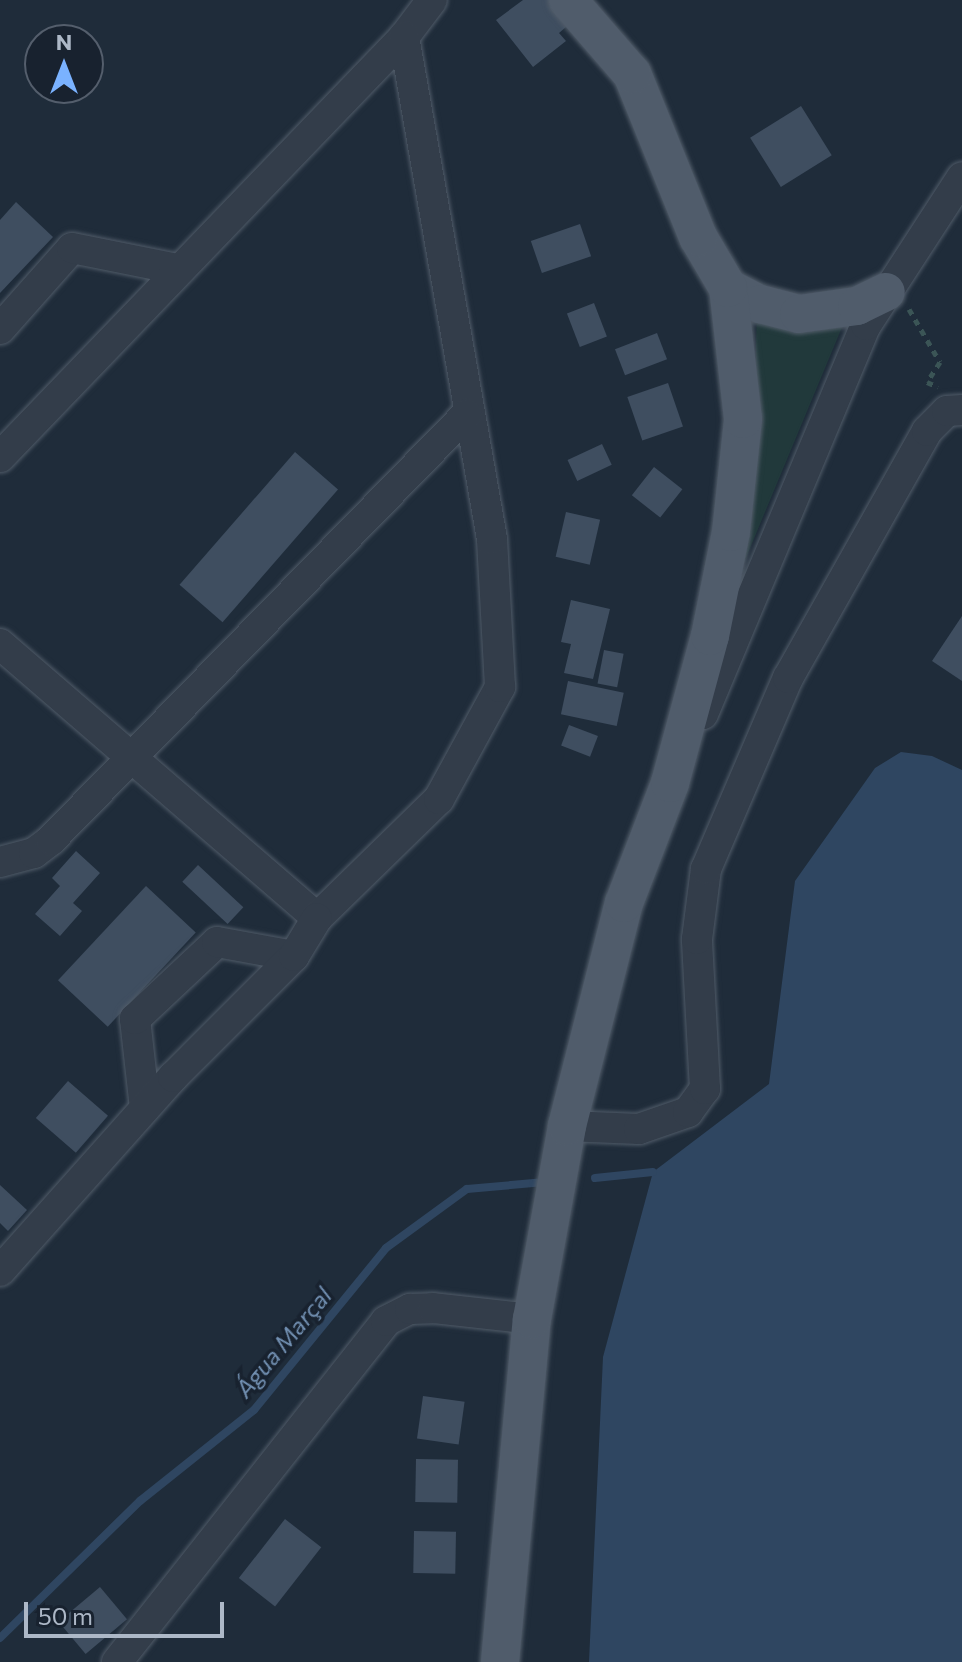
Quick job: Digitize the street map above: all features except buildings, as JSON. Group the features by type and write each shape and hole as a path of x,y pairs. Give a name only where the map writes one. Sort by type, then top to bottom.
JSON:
{"main road":[{"path":"500,1662 532,1319 567,1126 624,903 670,783 731,532 743,419 728,288 698,237 632,74 568,0"},
{"path":"728,288 760,304 799,314 857,306 886,292"}],"street":[{"path":"0,457 177,269 404,37 432,0"},
{"path":"0,1271 145,1108 294,956 317,918 439,799 500,687 492,539 467,414 404,37"},
{"path":"670,783 866,325 962,177"},
{"path":"0,329 72,248 177,269"},
{"path":"567,1126 639,1129 688,1112 705,1089 697,939 706,869 788,678 927,431 947,411 952,399"},
{"path":"0,862 34,853 51,840 467,414"},
{"path":"0,644 317,918"},
{"path":"145,1108 135,1019 217,942 294,956"},
{"path":"117,1662 386,1321 410,1309 433,1308 532,1319"}],"path":[{"path":"886,292 917,316 940,362 927,382 952,399"}],"green space":[{"path":"757,313 845,320 738,577 753,443"}],"water":[{"path":"901,752 932,756 962,770 962,1662 589,1662 603,1357 653,1172 769,1084 795,881 875,768"}],"waterway":[{"name":"Água Marçal","path":"595,1178 653,1172"},
{"name":"Água Marçal","path":"0,1638 140,1501 254,1410 386,1248 467,1189 545,1182"}]}
